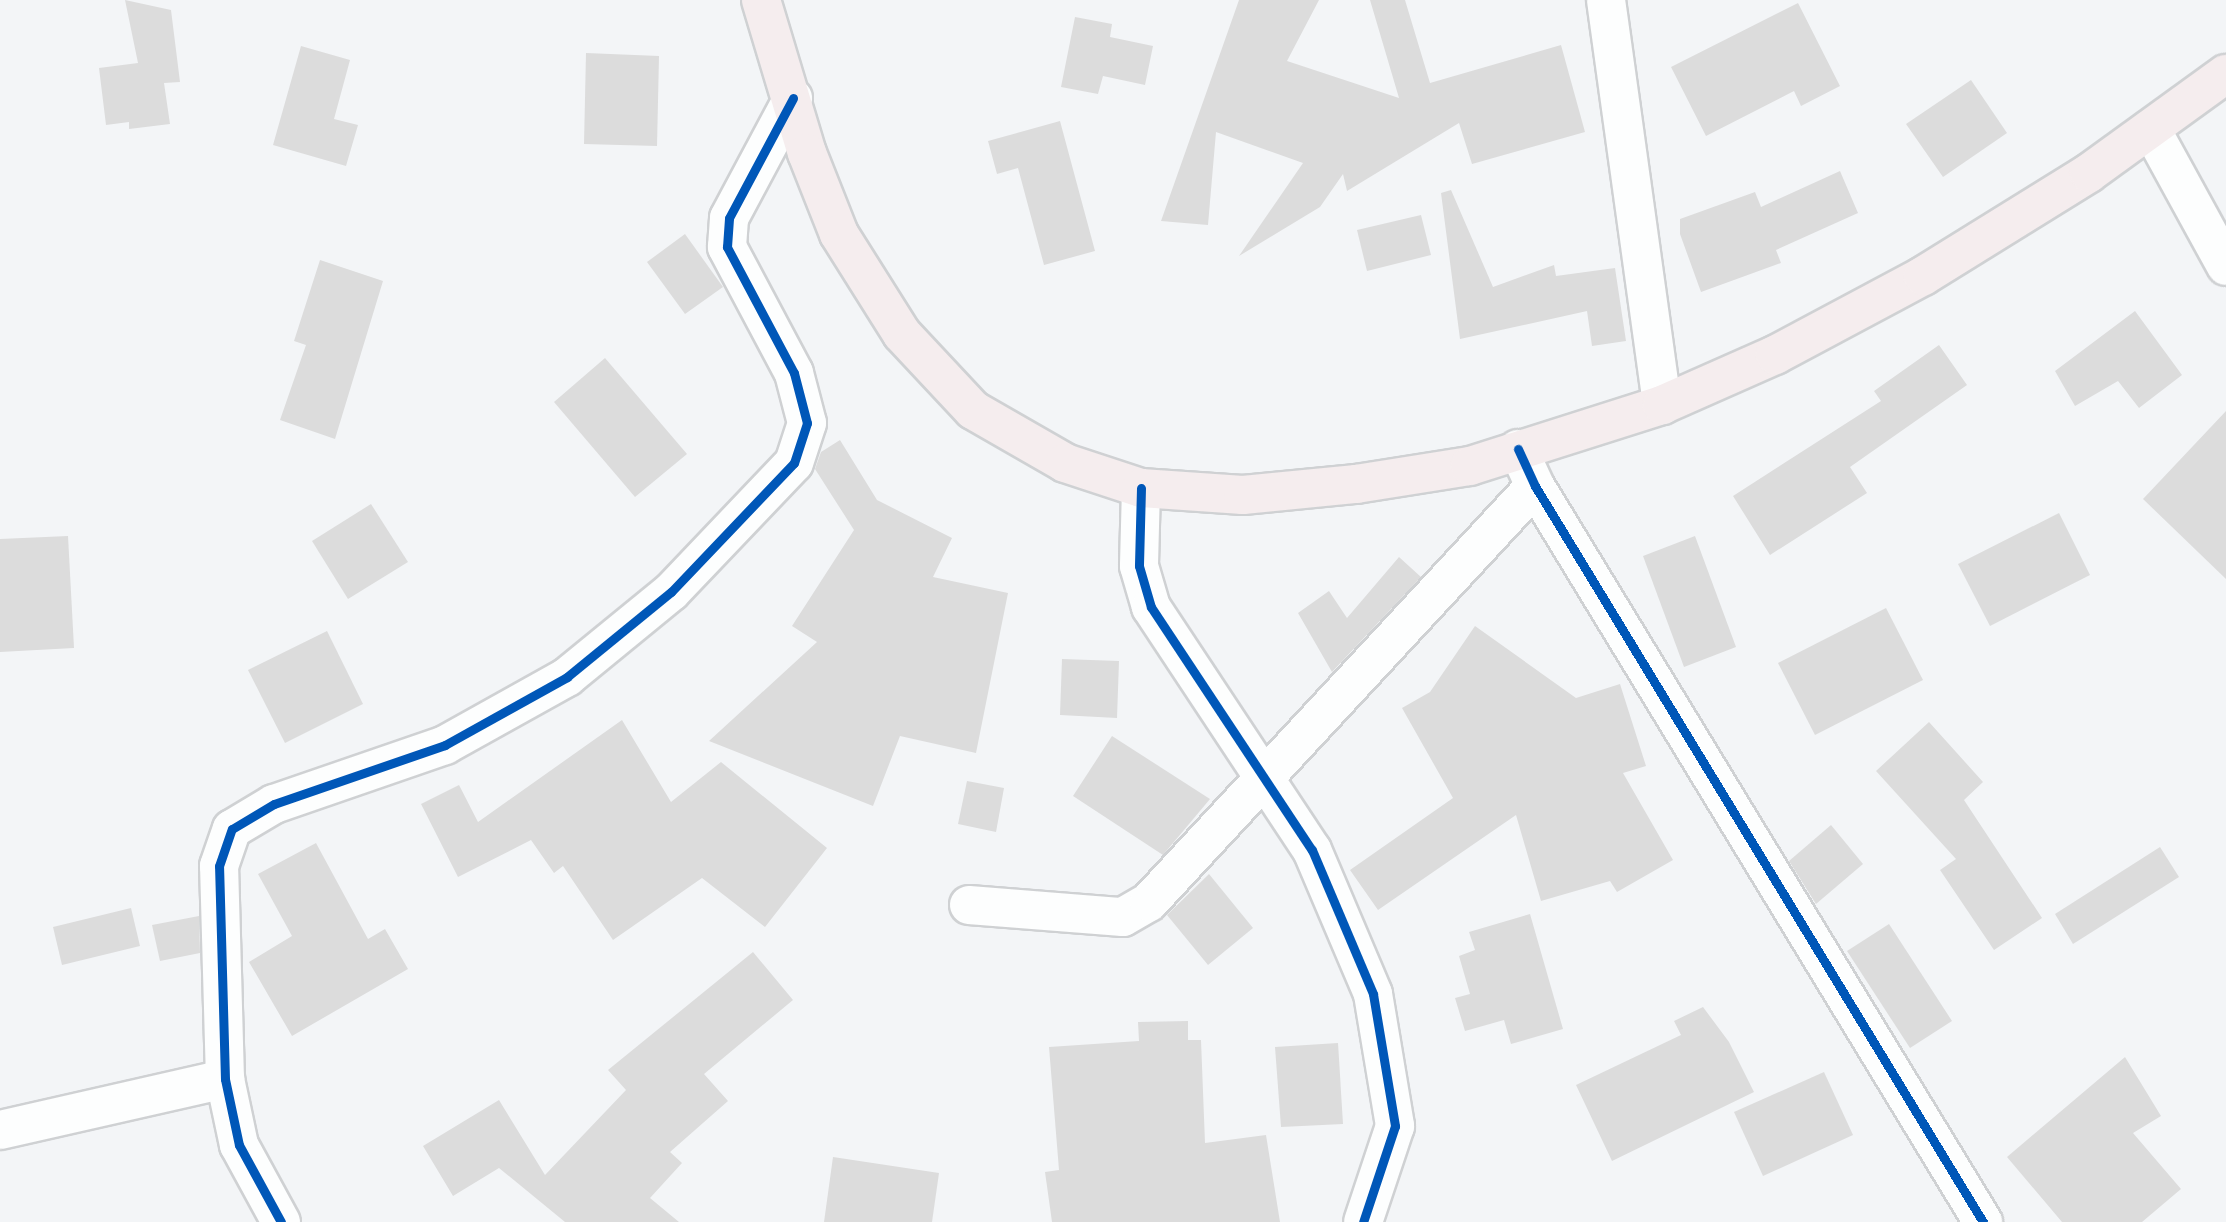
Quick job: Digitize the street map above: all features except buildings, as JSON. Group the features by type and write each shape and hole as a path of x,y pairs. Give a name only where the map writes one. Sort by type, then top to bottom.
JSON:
{"main road":[{"path":"761,0 793,97 807,153 839,234 902,334 973,410 1065,463 1141,488 1243,495 1356,484 1471,466 1662,405 1775,355 1923,276 2089,173 2226,75"}],"street":[{"path":"1606,0 1662,405"},
{"path":"281,1222 239,1145 225,1079 219,866 232,829 274,804 445,745 567,677 671,592 794,463 807,423 794,373 727,247 729,218 793,97"},
{"path":"2151,129 2226,266"},
{"path":"1518,449 1535,486 1983,1222"},
{"path":"969,905 1123,917 1149,902 1535,486"},
{"path":"1141,488 1139,566 1151,607 1312,850 1373,994 1395,1126 1363,1222"},
{"path":"0,1130 225,1079"}],"cycle path":[{"path":"281,1222 239,1145 225,1079 219,866 232,829 274,804 445,745 567,677 671,592 794,463 807,423 794,373 727,247 729,218 793,98"},
{"path":"1518,449 1535,486 1983,1222"},
{"path":"1141,488 1139,566 1151,607 1312,850 1373,994 1395,1126 1363,1222"}]}
